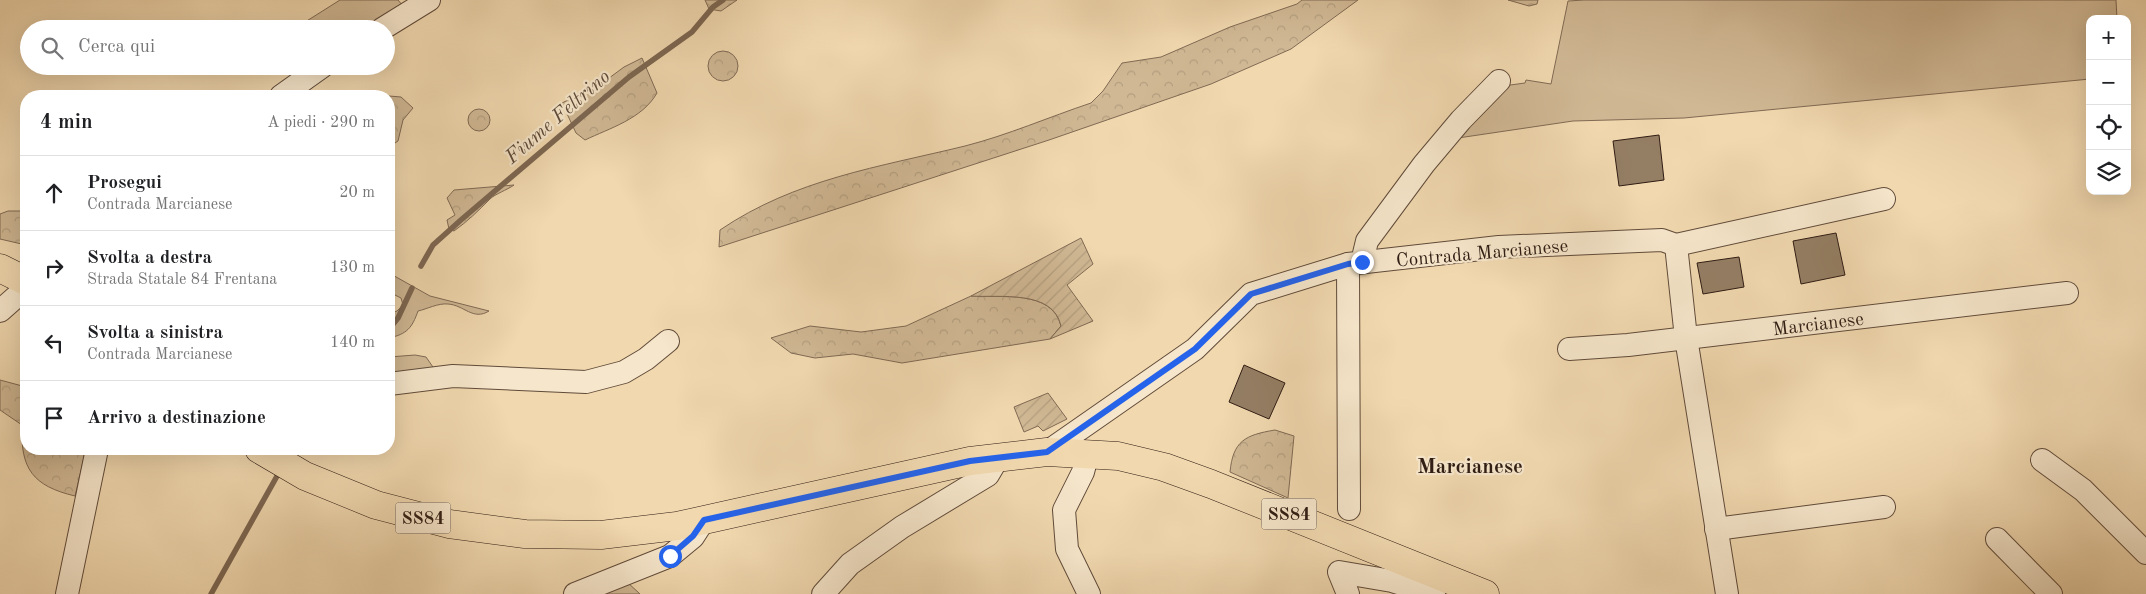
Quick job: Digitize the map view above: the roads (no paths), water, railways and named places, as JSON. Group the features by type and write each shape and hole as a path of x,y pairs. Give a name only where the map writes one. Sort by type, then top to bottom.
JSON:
{"main road":[{"path":"0,268 20,278"},
{"name":"SS84","path":"269,455 305,476 376,505 410,515 449,524 525,534 601,535 642,532 704,520 970,461 1047,452 1118,456 1164,466 1471,591"}],"street":[{"path":"395,21 429,0"},
{"path":"289,90 310,75"},
{"path":"1349,509 1355,263 1367,241 1424,164 1460,120 1499,81"},
{"name":"Contrada Marcianese","path":"1047,452 1195,349 1251,294 1355,263 1499,248 1662,240 1676,244 1884,199"},
{"path":"1676,244 1686,338 1727,594"},
{"path":"0,311 20,293"},
{"name":"Marcianese","path":"1569,349 1686,338 2067,293"},
{"path":"395,383 453,376 586,382 624,372 646,360 668,341"},
{"path":"1088,453 1083,472 1064,510 1068,549 1089,594"},
{"path":"67,594 96,455"},
{"path":"823,594 850,564 902,527 988,475 998,458"},
{"path":"2042,460 2082,490 2146,553"},
{"path":"1716,529 1884,507"},
{"path":"575,594 670,556 693,536 704,520"},
{"path":"1997,539 2051,594"},
{"path":"1348,594 1339,572 1392,580 1434,594"}],"waterway":[{"name":"Fiume Feltrino","path":"421,266 433,245 462,219 629,77 692,32 713,7 723,0"},
{"name":"Fiume Feltrino","path":"395,322 412,288"},
{"name":"Fiume Feltrino","path":"211,594 281,469"}],"district":[{"name":"Marcianese","path":"1470,466"}]}
